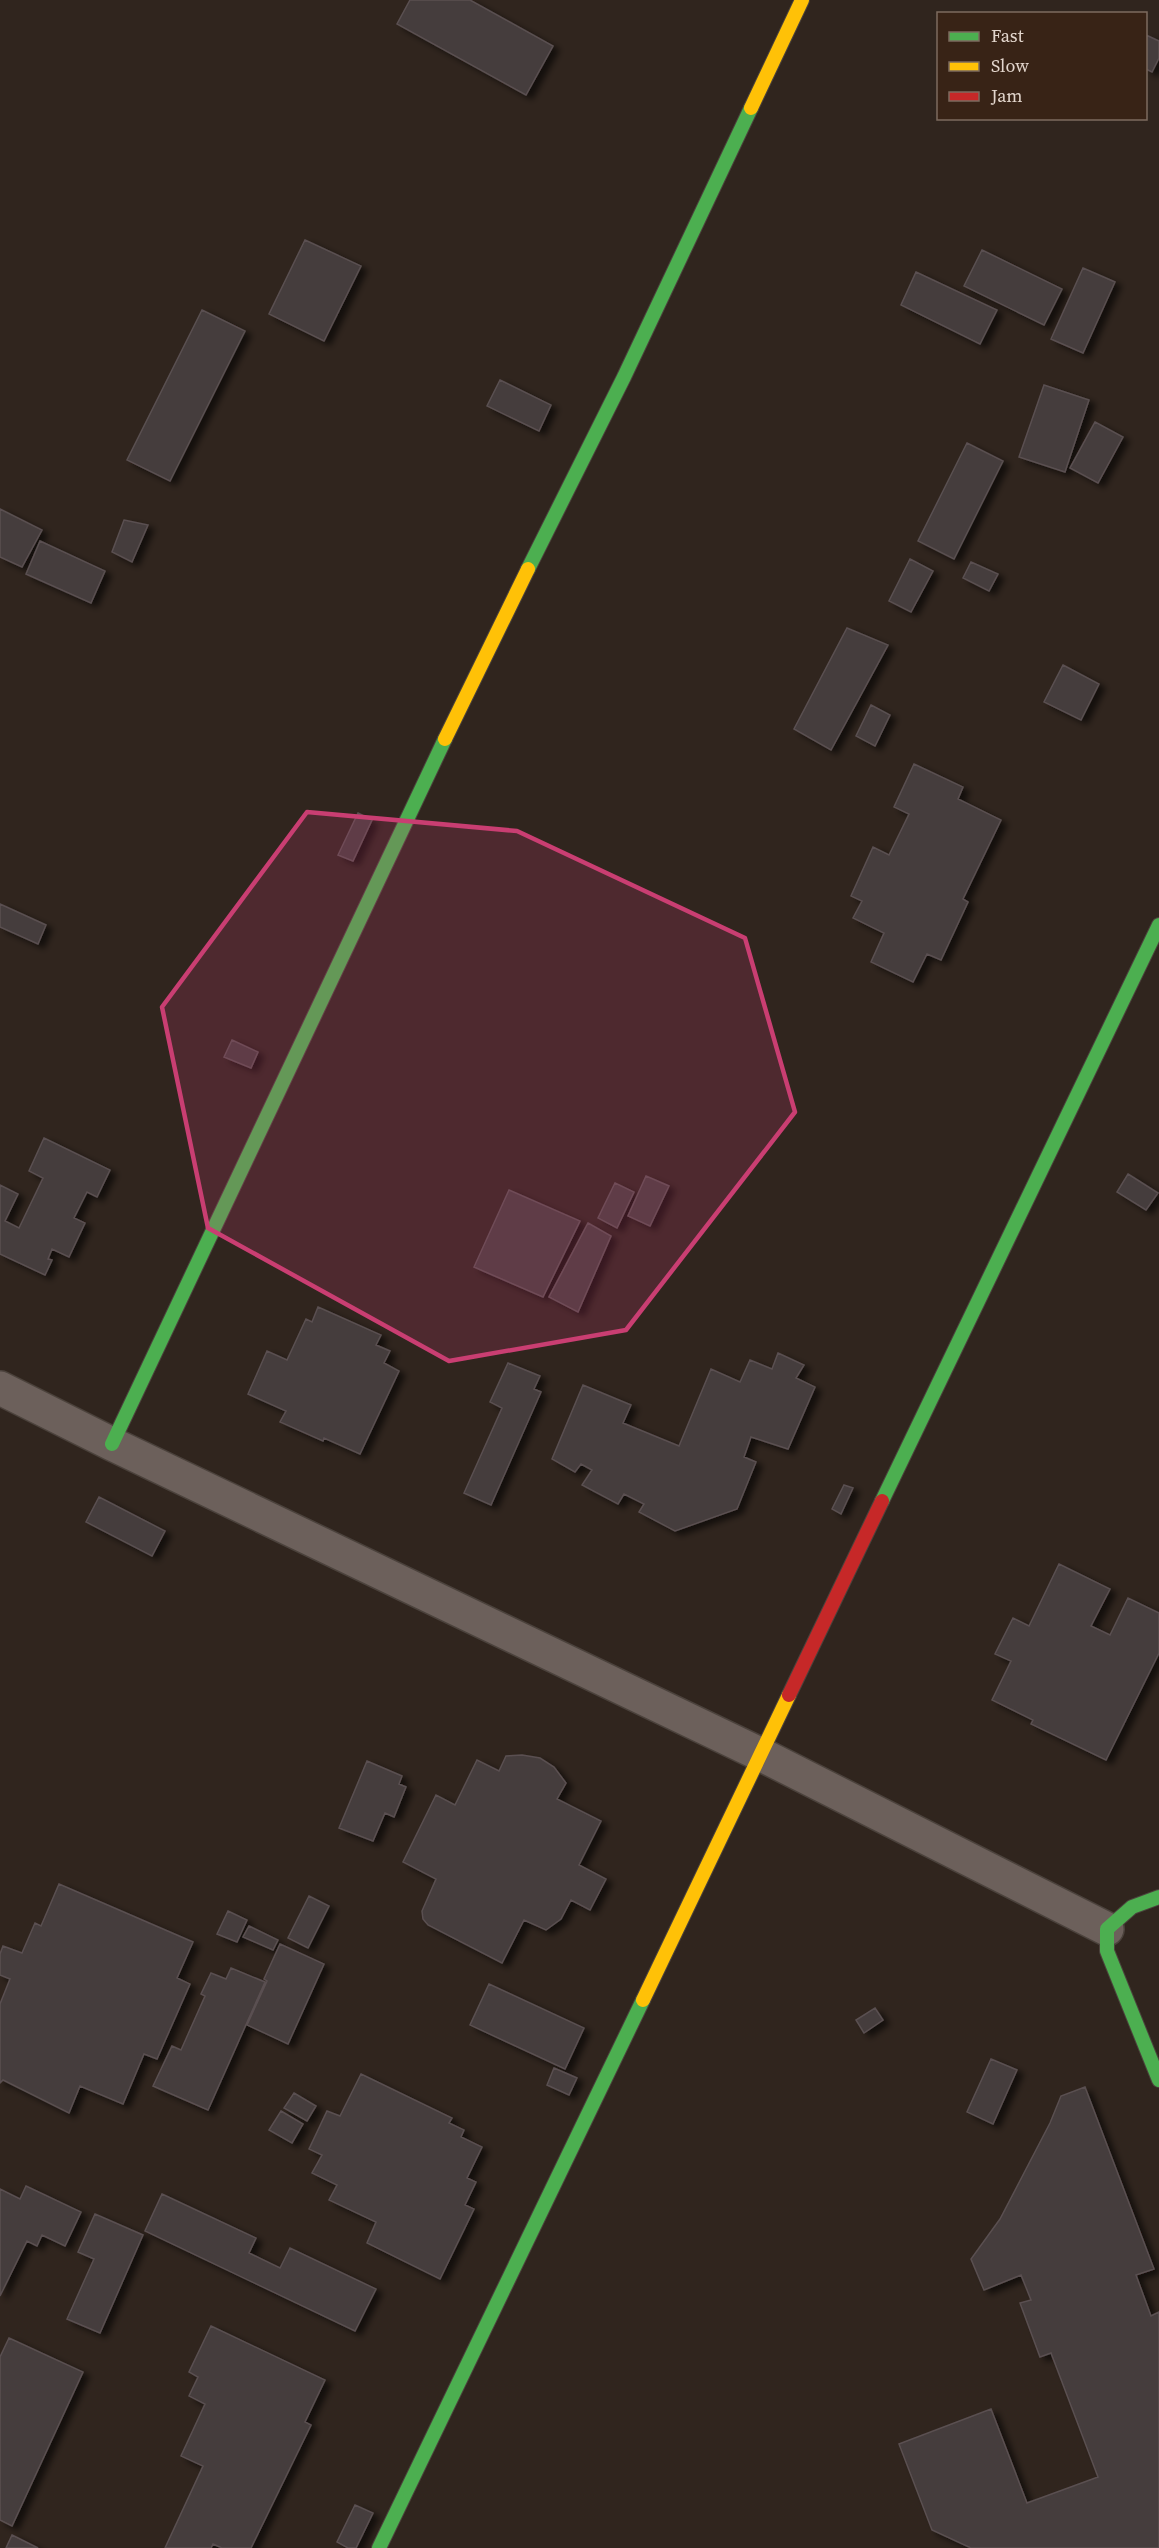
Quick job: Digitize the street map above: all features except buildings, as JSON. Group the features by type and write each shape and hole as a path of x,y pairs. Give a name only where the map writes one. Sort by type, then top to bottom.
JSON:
{"street":[{"path":"112,1444 477,671 624,378 802,0"},
{"path":"379,2548 1159,925"},
{"path":"0,1388 112,1444 762,1755 1107,1929"},
{"path":"1159,1897 1132,1907 1107,1929 1107,1951 1159,2080"}],"highlighted area":[{"path":"307,812 517,831 745,938 795,1112 626,1330 449,1361 208,1228 162,1007"}],"traffic: fast":[{"path":"528,569 624,377 751,108"},
{"path":"112,1444 445,739"},
{"path":"882,1501 1159,925"},
{"path":"1159,1897 1132,1907 1107,1929 1107,1951 1159,2080"},
{"path":"379,2548 643,2000"}],"traffic: slow":[{"path":"751,108 802,0"},
{"path":"445,739 528,569"},
{"path":"643,2000 789,1695"}],"traffic: jam":[{"path":"789,1695 882,1501"}]}
